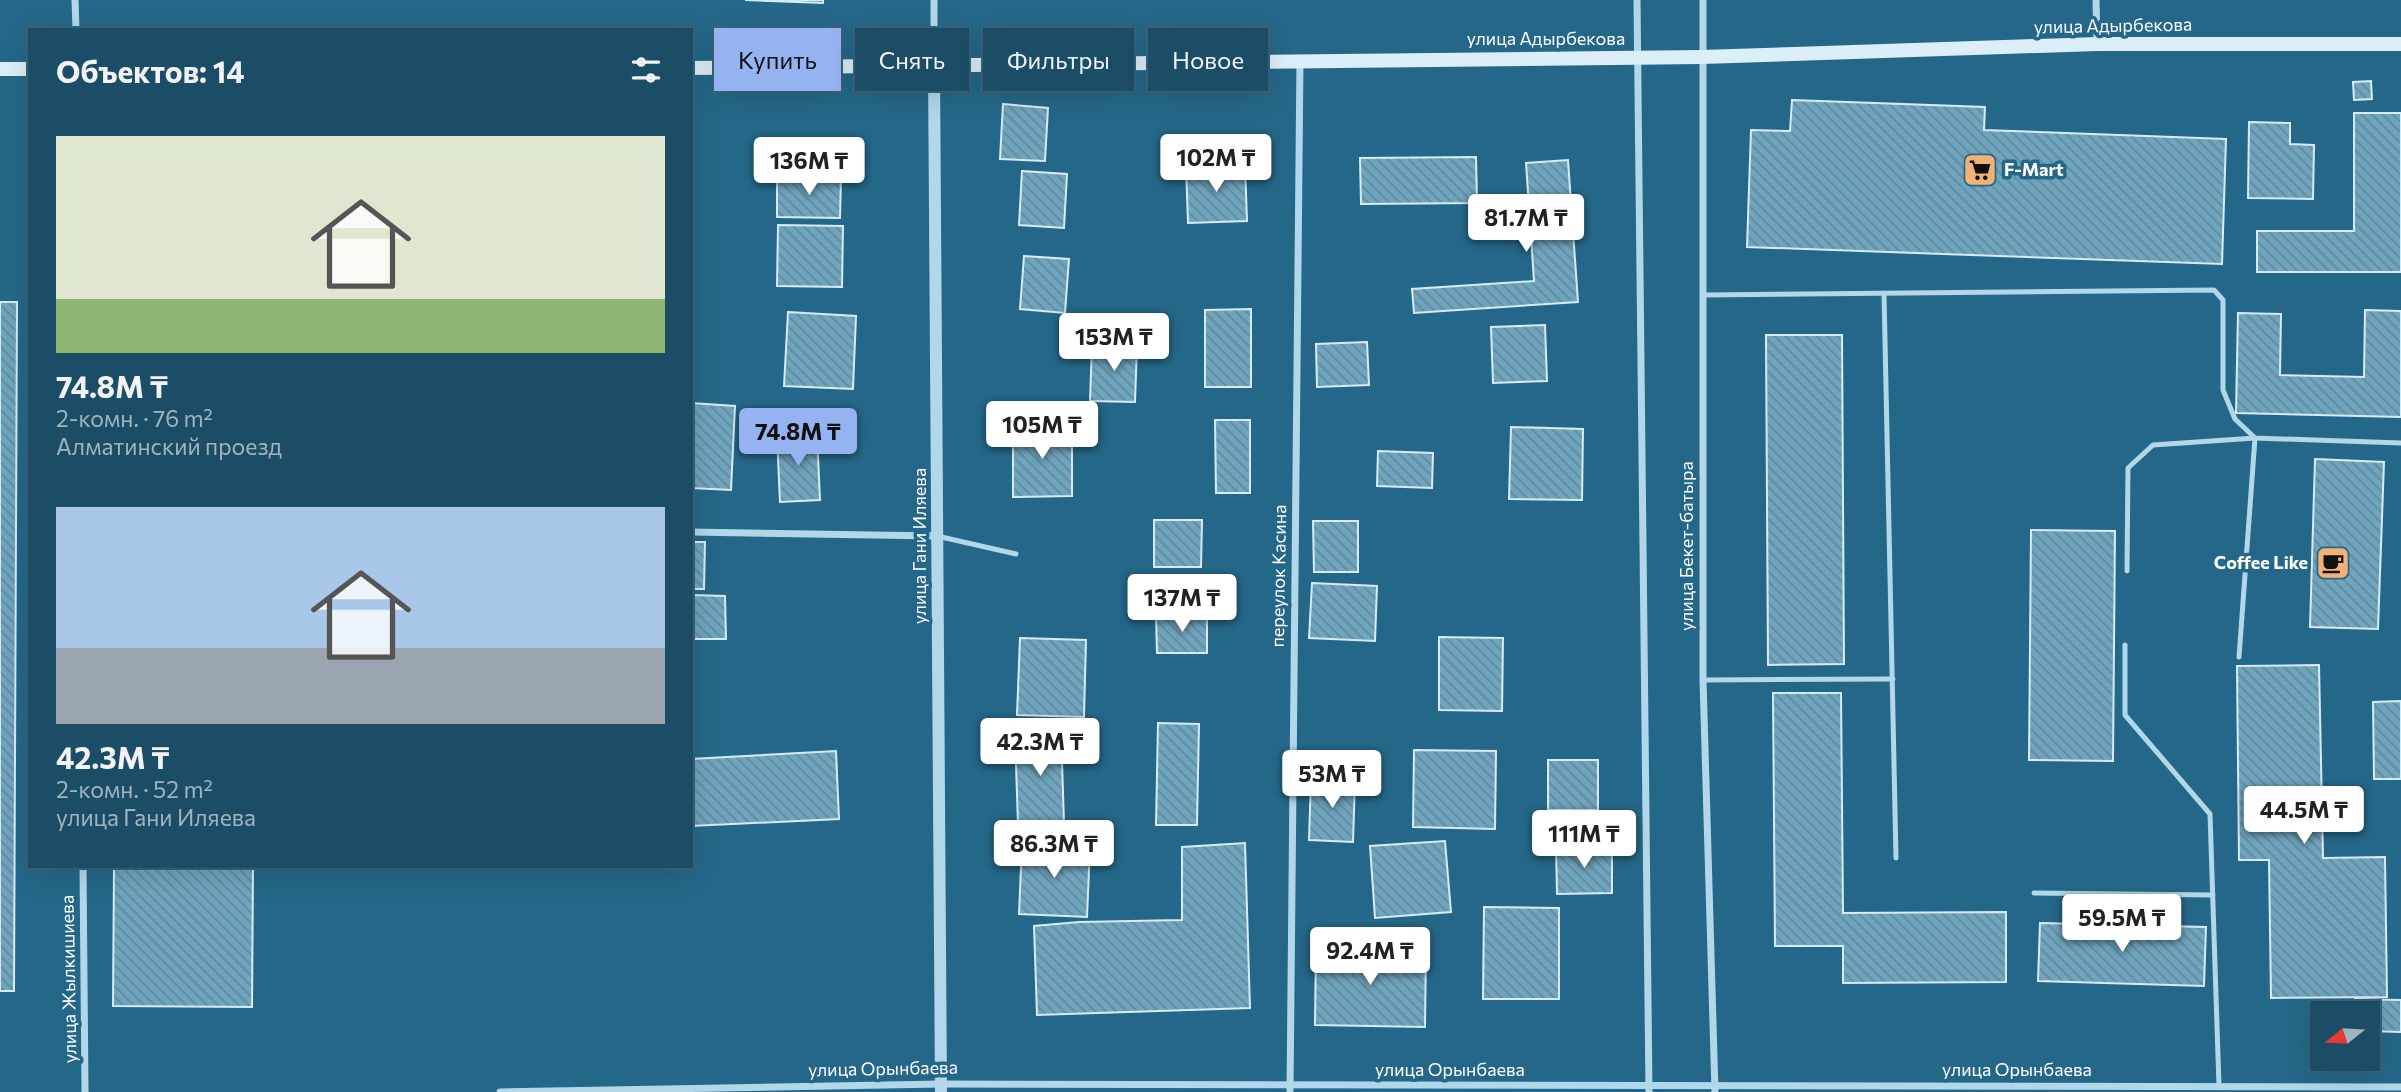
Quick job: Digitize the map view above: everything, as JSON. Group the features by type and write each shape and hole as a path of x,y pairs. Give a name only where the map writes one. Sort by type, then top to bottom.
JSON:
{"main road":[{"name":"улица Адырбекова","path":"969,67 1300,60 1702,57 2097,44 2401,44"},
{"name":"улица Адырбекова","path":"693,68 855,68"},
{"path":"0,69 28,69"}],"street":[{"path":"75,0 76,28"},
{"name":"улица Гани Иляева","path":"934,0 934,28"},
{"path":"1637,0 1649,1089"},
{"name":"улица Бекет-батыра","path":"1703,0 1703,680 1715,1089"},
{"path":"2096,0 2097,44"},
{"name":"переулок Касина","path":"1290,1088 1300,60"},
{"name":"улица Гани Иляева","path":"934,91 941,1088"},
{"path":"693,532 937,536"},
{"name":"улица Жылкишиева","path":"83,868 85,1092"},
{"name":"улица Орынбаева","path":"500,1092 941,1088 2401,1087"}],"lane":[{"path":"1703,295 2214,290 2223,300 2224,390 2235,419 2255,438"},
{"path":"1884,293 1896,858"},
{"path":"2239,657 2255,438"},
{"path":"2127,571 2128,468 2153,445 2255,438 2401,443"},
{"path":"937,536 1016,554"},
{"path":"2125,646 2125,715 2210,814 2219,1086"},
{"path":"1703,680 1893,679"},
{"path":"2034,893 2213,895"}],"building":[{"path":"745,0 823,0 823,3"},
{"path":"2371,81 2372,99 2354,100 2353,82"},
{"path":"1792,100 1985,107 1984,130 2226,139 2222,264 1747,247 1751,130 1790,131"},
{"path":"1003,104 1048,108 1045,161 1000,159"},
{"path":"2354,113 2401,113 2401,272 2257,272 2257,231 2354,231"},
{"path":"2249,122 2290,123 2290,144 2314,145 2313,199 2248,198"},
{"path":"1476,157 1477,203 1361,204 1360,158"},
{"path":"1568,160 1578,302 1414,313 1412,289 1534,281 1526,163"},
{"path":"1245,165 1247,221 1188,223 1186,166"},
{"path":"1022,171 1067,174 1064,228 1019,225"},
{"path":"777,176 841,177 840,218 777,217"},
{"path":"778,225 843,226 842,287 777,286"},
{"path":"1024,256 1069,259 1065,313 1020,309"},
{"path":"0,302 17,302 14,991 0,991"},
{"path":"1251,309 1251,387 1205,387 1205,310"},
{"path":"2365,310 2401,311 2401,417 2236,413 2238,313 2281,314 2280,375 2364,377"},
{"path":"788,312 856,316 853,389 784,386"},
{"path":"1545,325 1547,381 1493,383 1491,327"},
{"path":"1766,335 1842,335 1844,664 1768,665"},
{"path":"1367,342 1369,385 1317,387 1316,344"},
{"path":"1092,344 1137,345 1135,402 1090,401"},
{"path":"693,403 735,406 731,490 693,488"},
{"path":"1215,420 1250,420 1250,493 1216,493"},
{"path":"1013,425 1072,425 1072,496 1013,497"},
{"path":"1511,427 1583,429 1582,500 1509,499"},
{"path":"817,434 820,500 780,502 777,436"},
{"path":"1378,451 1433,453 1432,488 1377,486"},
{"path":"2315,459 2384,462 2378,629 2310,627"},
{"path":"1154,520 1202,520 1201,567 1154,567"},
{"path":"1313,521 1358,521 1358,572 1314,572"},
{"path":"2031,530 2115,531 2113,761 2029,760"},
{"path":"693,542 705,542 704,589 693,589"},
{"path":"1312,583 1377,586 1375,641 1309,638"},
{"path":"693,595 725,596 726,639 693,639"},
{"path":"1156,616 1207,616 1207,653 1157,653"},
{"path":"1439,637 1503,638 1502,711 1439,710"},
{"path":"1020,638 1086,640 1084,717 1017,715"},
{"path":"2319,665 2323,858 2385,857 2387,997 2271,998 2269,860 2239,860 2237,666"},
{"path":"1773,693 1841,693 1843,913 2006,912 2006,982 1843,983 1843,946 1775,946"},
{"path":"2401,701 2401,779 2374,779 2373,702"},
{"path":"1158,723 1199,724 1197,825 1156,825"},
{"path":"1061,732 1064,823 1018,825 1015,734"},
{"path":"1414,750 1496,751 1495,829 1413,827"},
{"path":"836,751 839,819 693,826 693,759"},
{"path":"1548,760 1598,760 1598,810 1548,810"},
{"path":"1311,779 1355,781 1353,842 1309,840"},
{"path":"1445,841 1451,912 1375,918 1370,846"},
{"path":"1245,843 1250,1008 1037,1015 1034,926 1079,922 1182,920 1182,847"},
{"path":"1022,844 1090,847 1087,917 1019,914"},
{"path":"1556,846 1612,846 1612,893 1557,894"},
{"path":"114,868 253,868 252,1007 113,1006"},
{"path":"1484,907 1559,908 1559,999 1483,999"},
{"path":"2040,923 2206,927 2204,986 2038,981"},
{"path":"1316,946 1426,948 1425,1027 1315,1025"},
{"path":"2401,1000 2401,1032 2380,1031 2380,1001 2355,1001"}],"place":[{"name":"F-Mart","path":"1980,170"},
{"name":"Coffee Like","path":"2333,563"}]}
